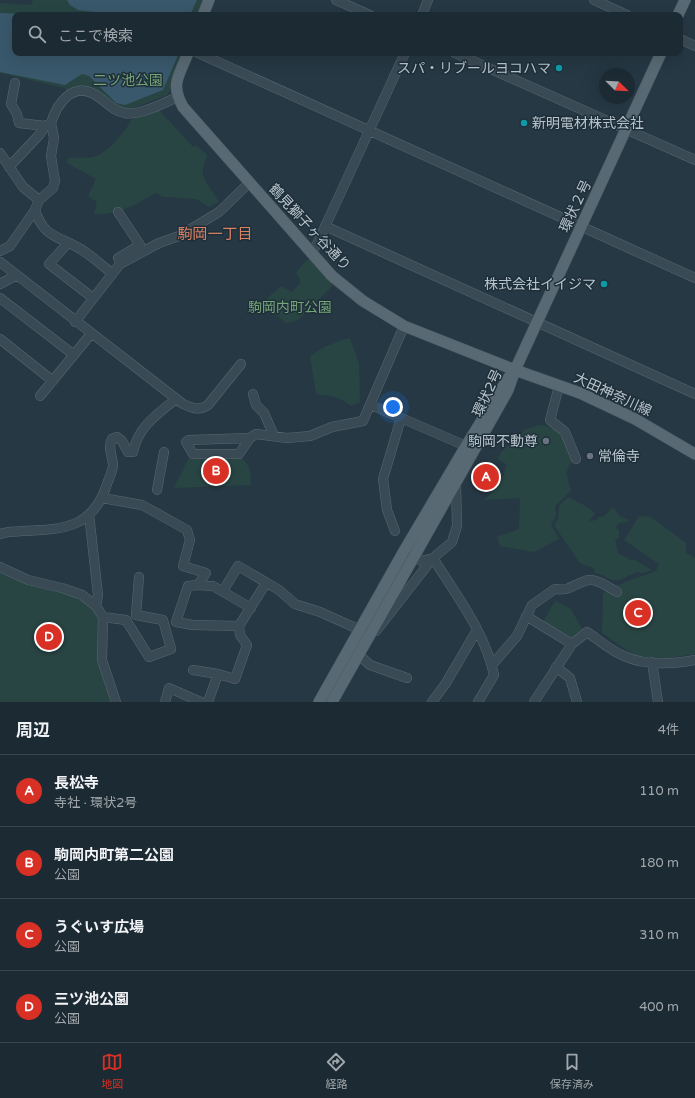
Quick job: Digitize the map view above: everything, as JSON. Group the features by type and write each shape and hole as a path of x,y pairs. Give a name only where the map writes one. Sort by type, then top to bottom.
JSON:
{"main road":[{"path":"204,12 209,0"},
{"path":"679,12 685,0"},
{"path":"177,98 175,84 187,56"},
{"name":"環状２号","path":"514,370 660,56"},
{"name":"鶴見獅子ヶ谷通り","path":"177,98 183,107 249,183 332,276 357,296 404,326 514,370"},
{"name":"大田神奈川線","path":"514,370 580,393 635,419 695,454"},
{"name":"環状2号","path":"318,702 358,629 502,385 514,370"},
{"name":"環状2号","path":"332,702 508,390 514,370"}],"street":[{"path":"336,0 363,12"},
{"path":"423,12 428,0"},
{"path":"594,0 620,12"},
{"path":"683,40 695,46"},
{"path":"205,56 695,278"},
{"path":"310,253 315,249 403,56"},
{"path":"461,56 695,160"},
{"path":"15,83 11,104 17,114 19,122 48,124"},
{"path":"9,167 40,134 48,124 55,110 70,93 82,90 94,94 115,110 126,114 154,107 177,98"},
{"path":"0,251 10,246 36,210 39,200 53,188 55,181 51,156 54,138 48,124"},
{"path":"0,153 22,186 39,200"},
{"path":"75,322 112,273 121,264 160,243 179,236 219,212 249,183"},
{"path":"36,210 42,227 51,235 78,247 112,273"},
{"path":"118,212 140,245 118,258 121,264"},
{"path":"325,226 695,394"},
{"path":"68,243 49,264 93,298"},
{"path":"0,262 75,322 176,399 195,409 203,408 208,405 241,364"},
{"path":"0,284 16,275"},
{"path":"0,298 74,355"},
{"path":"250,438 189,440 186,442 193,454 239,454 250,438 256,434 287,438 310,436 332,427 363,421 404,326"},
{"path":"40,396 91,334"},
{"path":"0,340 53,381"},
{"path":"559,386 550,420 565,432 576,460"},
{"path":"253,394 256,405 264,413 274,436"},
{"path":"0,534 8,532 67,528 93,512 102,498 113,466 110,442 112,439 117,437 122,441 128,452 133,452 136,440 146,424 176,399"},
{"path":"370,405 466,446"},
{"path":"394,531 387,510 383,480 400,418"},
{"path":"157,490 164,452"},
{"path":"407,678 370,665 359,656 373,635 433,558 452,542 457,526 456,484"},
{"path":"102,498 142,506 187,530 190,540 183,566 206,573 198,585"},
{"path":"89,514 98,595 96,606"},
{"path":"404,551 425,561 433,558"},
{"path":"433,558 477,630 492,665 494,675 478,702"},
{"path":"223,591 238,566 258,576 266,583 279,590 295,604 320,612 358,629"},
{"path":"0,567 28,580 62,588 82,595 96,606 102,617 102,660 116,702"},
{"path":"102,617 126,620 149,657 171,649 163,620 136,615 139,577"},
{"path":"492,665 517,636 532,605 555,589 566,591 586,580 601,583 617,592"},
{"path":"193,670 218,674 235,679 248,645 240,634 239,626 266,583"},
{"path":"239,626 193,625 176,622 188,586 213,586 251,608"},
{"path":"526,616 572,644"},
{"path":"432,702 446,683 477,630"},
{"path":"534,702 572,644 588,632 624,656 640,661 677,663 695,660"},
{"path":"652,662 658,702"},
{"path":"556,667 570,678 577,702"},
{"path":"208,702 218,674"},
{"path":"165,702 169,688 201,702"}],"green space":[{"name":"二ツ池公園","path":"33,0 203,0 198,12 12,12 12,56 182,56 168,95 133,108 124,109 97,92 67,92 65,88 0,73 0,3 31,5"},
{"path":"158,109 193,147 196,145 207,155 203,166 205,181 219,202 209,207 196,199 163,197 156,193 119,211 94,214 97,202 88,196 96,179 67,163 68,158 89,157 101,154 118,139 133,117"},
{"name":"駒岡内町公園","path":"309,258 333,285 298,320 286,323 262,303 281,286 292,292 301,282 296,272"},
{"path":"345,339 350,339 359,363 360,402 351,406 339,398 316,394 310,356 324,347"},
{"path":"540,425 553,429 561,436 568,446 573,458 566,472 571,491 555,506 556,515 551,525 559,539 534,552 500,546 497,537 519,529 520,498 484,500 502,479 504,474 506,464 498,459 501,452 526,429"},
{"path":"238,455 249,468 251,485 174,488 190,456"},
{"path":"568,497 586,506 595,514 589,521 597,520 598,517 603,517 613,507 620,516 628,520 627,522 619,523 616,528 619,530 619,539 615,539 618,553 632,561 633,559 652,570 643,573 637,572 620,580 613,580 594,572 595,569 580,563 554,525 558,519 559,506"},
{"path":"639,516 651,517 686,543 686,553 695,558 695,654 667,658 637,657 602,633 603,593 607,591 616,594 615,586 656,571 659,564 624,540"},
{"path":"0,573 68,595 90,604 99,618 113,702 0,702"},
{"path":"555,601 571,609 582,629 572,638 543,622"}],"water":[{"path":"67,0 197,0 191,12 94,12 78,10 70,5"},
{"path":"0,13 12,14 12,56 178,56 163,90 125,105 116,103 89,76 82,74 65,85 0,72"}],"place":[{"name":"スパ・リブールヨコハマ","path":"559,68"},
{"name":"新明電材株式会社","path":"524,123"},
{"name":"株式会社イイジマ","path":"604,284"},
{"name":"駒岡不動尊","path":"546,441"},
{"name":"常倫寺","path":"590,456"},
{"name":"駒岡内町第二公園","path":"216,471"},
{"name":"長松寺","path":"486,477"},
{"name":"うぐいす広場","path":"638,613"},
{"name":"三ツ池公園","path":"49,637"}],"district":[{"name":"駒岡一丁目","path":"215,234"}]}
